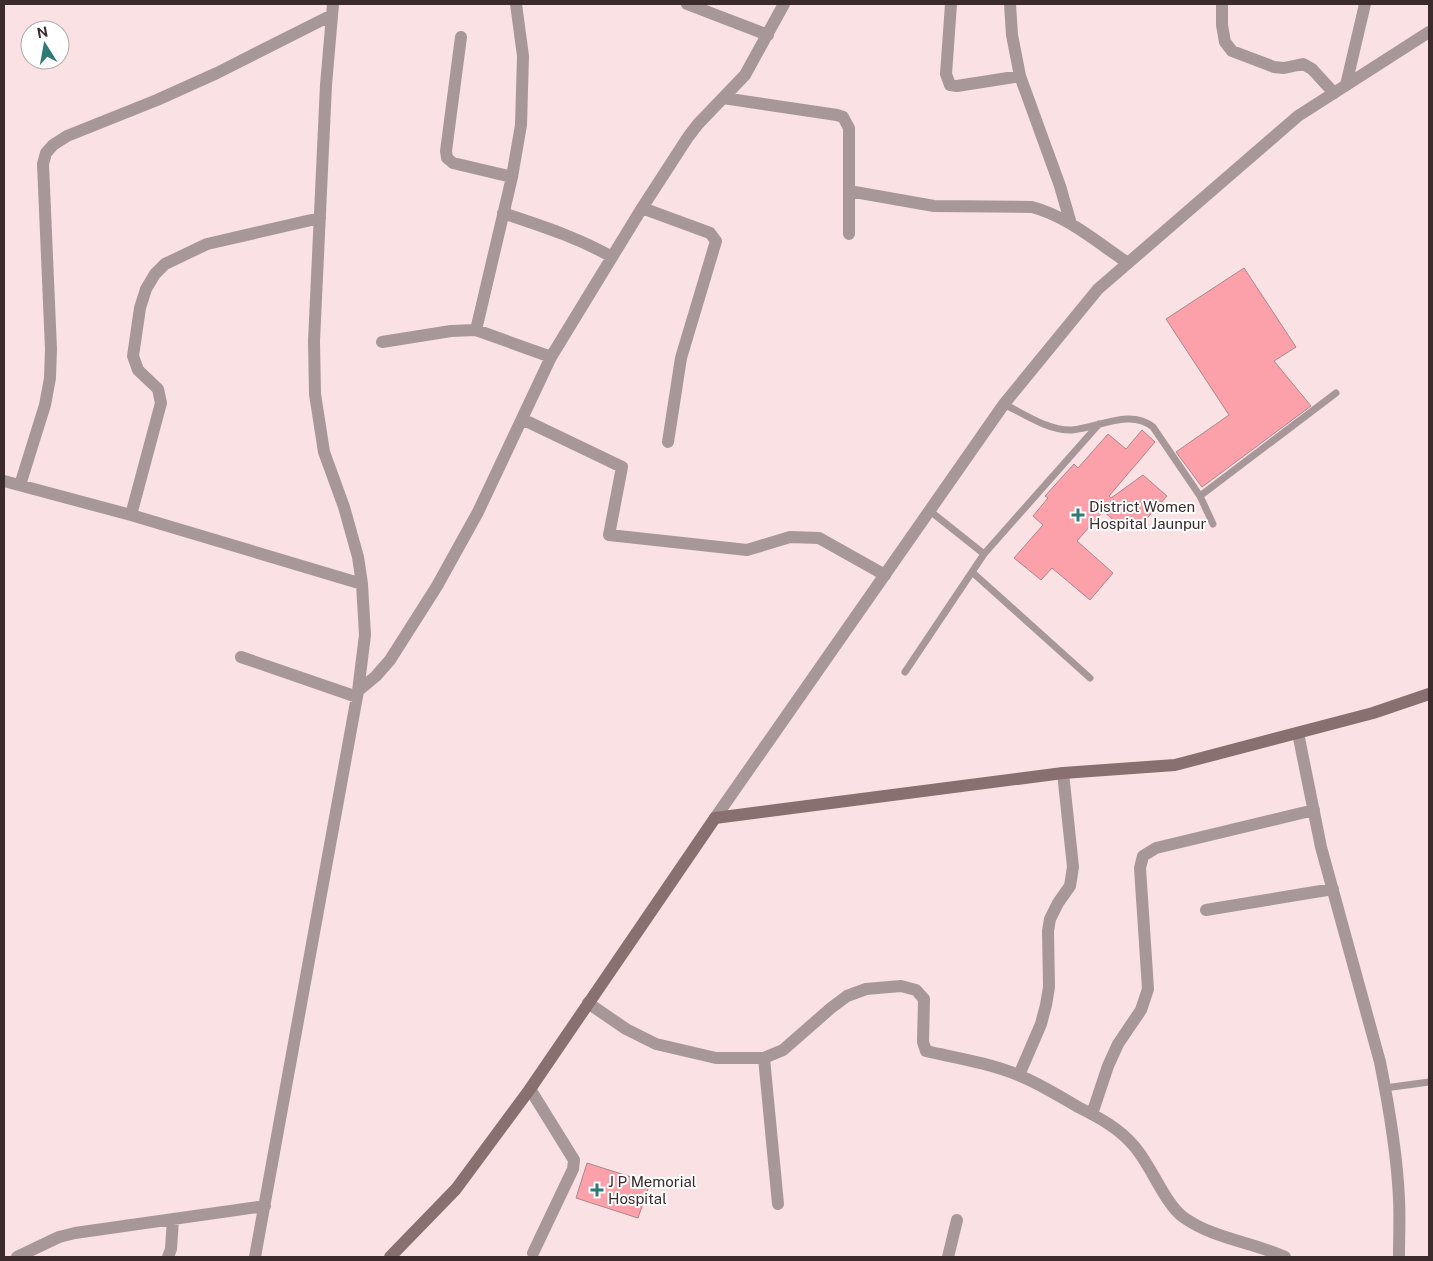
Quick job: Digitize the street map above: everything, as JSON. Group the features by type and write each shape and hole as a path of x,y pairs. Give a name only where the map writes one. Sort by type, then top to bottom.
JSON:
{"main road":[{"path":"390,1257 456,1189 530,1088 715,818 1063,773 1175,765 1373,714 1429,694"}],"street":[{"path":"476,330 512,177 521,125 523,56 516,4"},
{"path":"687,4 768,35"},
{"path":"358,694 390,660 437,586 478,512 551,357 642,208 688,137 745,74 784,4"},
{"path":"951,4 946,74 950,85 957,86 1020,76"},
{"path":"1010,4 1012,35 1020,76 1060,186 1071,224"},
{"path":"1222,4 1222,25 1225,42 1232,51 1274,67 1284,68 1303,64 1312,69 1334,93"},
{"path":"1346,85 1365,4"},
{"path":"255,1257 358,694 365,635 362,584 356,548 344,507 324,452 315,394 314,341 326,85 333,9"},
{"path":"20,485 46,404 50,378 51,349 43,164 46,153 52,145 67,136 217,73 333,9"},
{"path":"715,818 1004,404 1098,289 1298,116 1429,32"},
{"path":"461,37 446,155 453,163 512,177"},
{"path":"723,98 843,117 849,128 849,234"},
{"path":"849,191 934,206 1032,207 1044,210 1071,224 1128,263"},
{"path":"642,208 710,233 716,241 681,358 668,442"},
{"path":"503,213 569,235 612,257"},
{"path":"131,515 161,403 158,389 138,370 133,356 140,308 146,289 154,274 165,264 207,244 320,218"},
{"path":"382,342 450,331 476,330 551,357"},
{"path":"522,419 622,467 609,535 747,550 790,537 819,538 885,575"},
{"path":"4,480 131,515 362,584"},
{"path":"241,656 358,694"},
{"path":"1298,733 1332,889 1380,1062 1394,1146 1399,1199 1399,1257"},
{"path":"1019,1075 1041,1024 1046,1006 1049,987 1048,931 1050,919 1058,902 1070,886 1073,867 1063,773"},
{"path":"1092,1114 1108,1066 1118,1044 1141,1010 1148,989 1140,868 1143,856 1156,848 1314,810"},
{"path":"1206,910 1332,889"},
{"path":"588,1003 626,1029 656,1044 716,1058 764,1058 783,1050 830,1008 847,996 866,989 901,986 916,990 924,1000 923,1042 926,1051 1019,1075 1108,1123 1133,1144 1180,1215 1214,1234 1285,1257"},
{"path":"764,1058 778,1204"},
{"path":"530,1088 574,1160 573,1169 533,1253"},
{"path":"24,1256 60,1237 76,1233 264,1206"},
{"path":"168,1257 171,1249 173,1219"},
{"path":"948,1257 957,1220"}],"lane":[{"path":"1200,496 1336,393"},
{"path":"1004,404 1051,427 1071,430 1122,419 1146,421 1153,427 1200,496 1213,524"},
{"path":"905,672 984,554 1099,424"},
{"path":"930,510 984,554"},
{"path":"972,572 1090,678"},
{"path":"1385,1088 1429,1082"}],"building":[{"path":"1244,268 1296,347 1274,361 1311,406 1202,487 1176,452 1229,415 1166,319"},
{"path":"1142,430 1155,442 1109,496 1111,498 1143,475 1167,496 1140,526 1133,520 1125,530 1103,511 1077,541 1113,573 1090,600 1052,568 1041,580 1014,558 1043,525 1033,516 1048,498 1045,496 1074,464 1078,468 1108,434 1126,449"},
{"path":"587,1163 650,1183 638,1218 576,1198"}],"place":[{"name":"District Women Hospital Jaunpur","path":"1078,515"},
{"name":"J P Memorial Hospital","path":"597,1190"}]}
